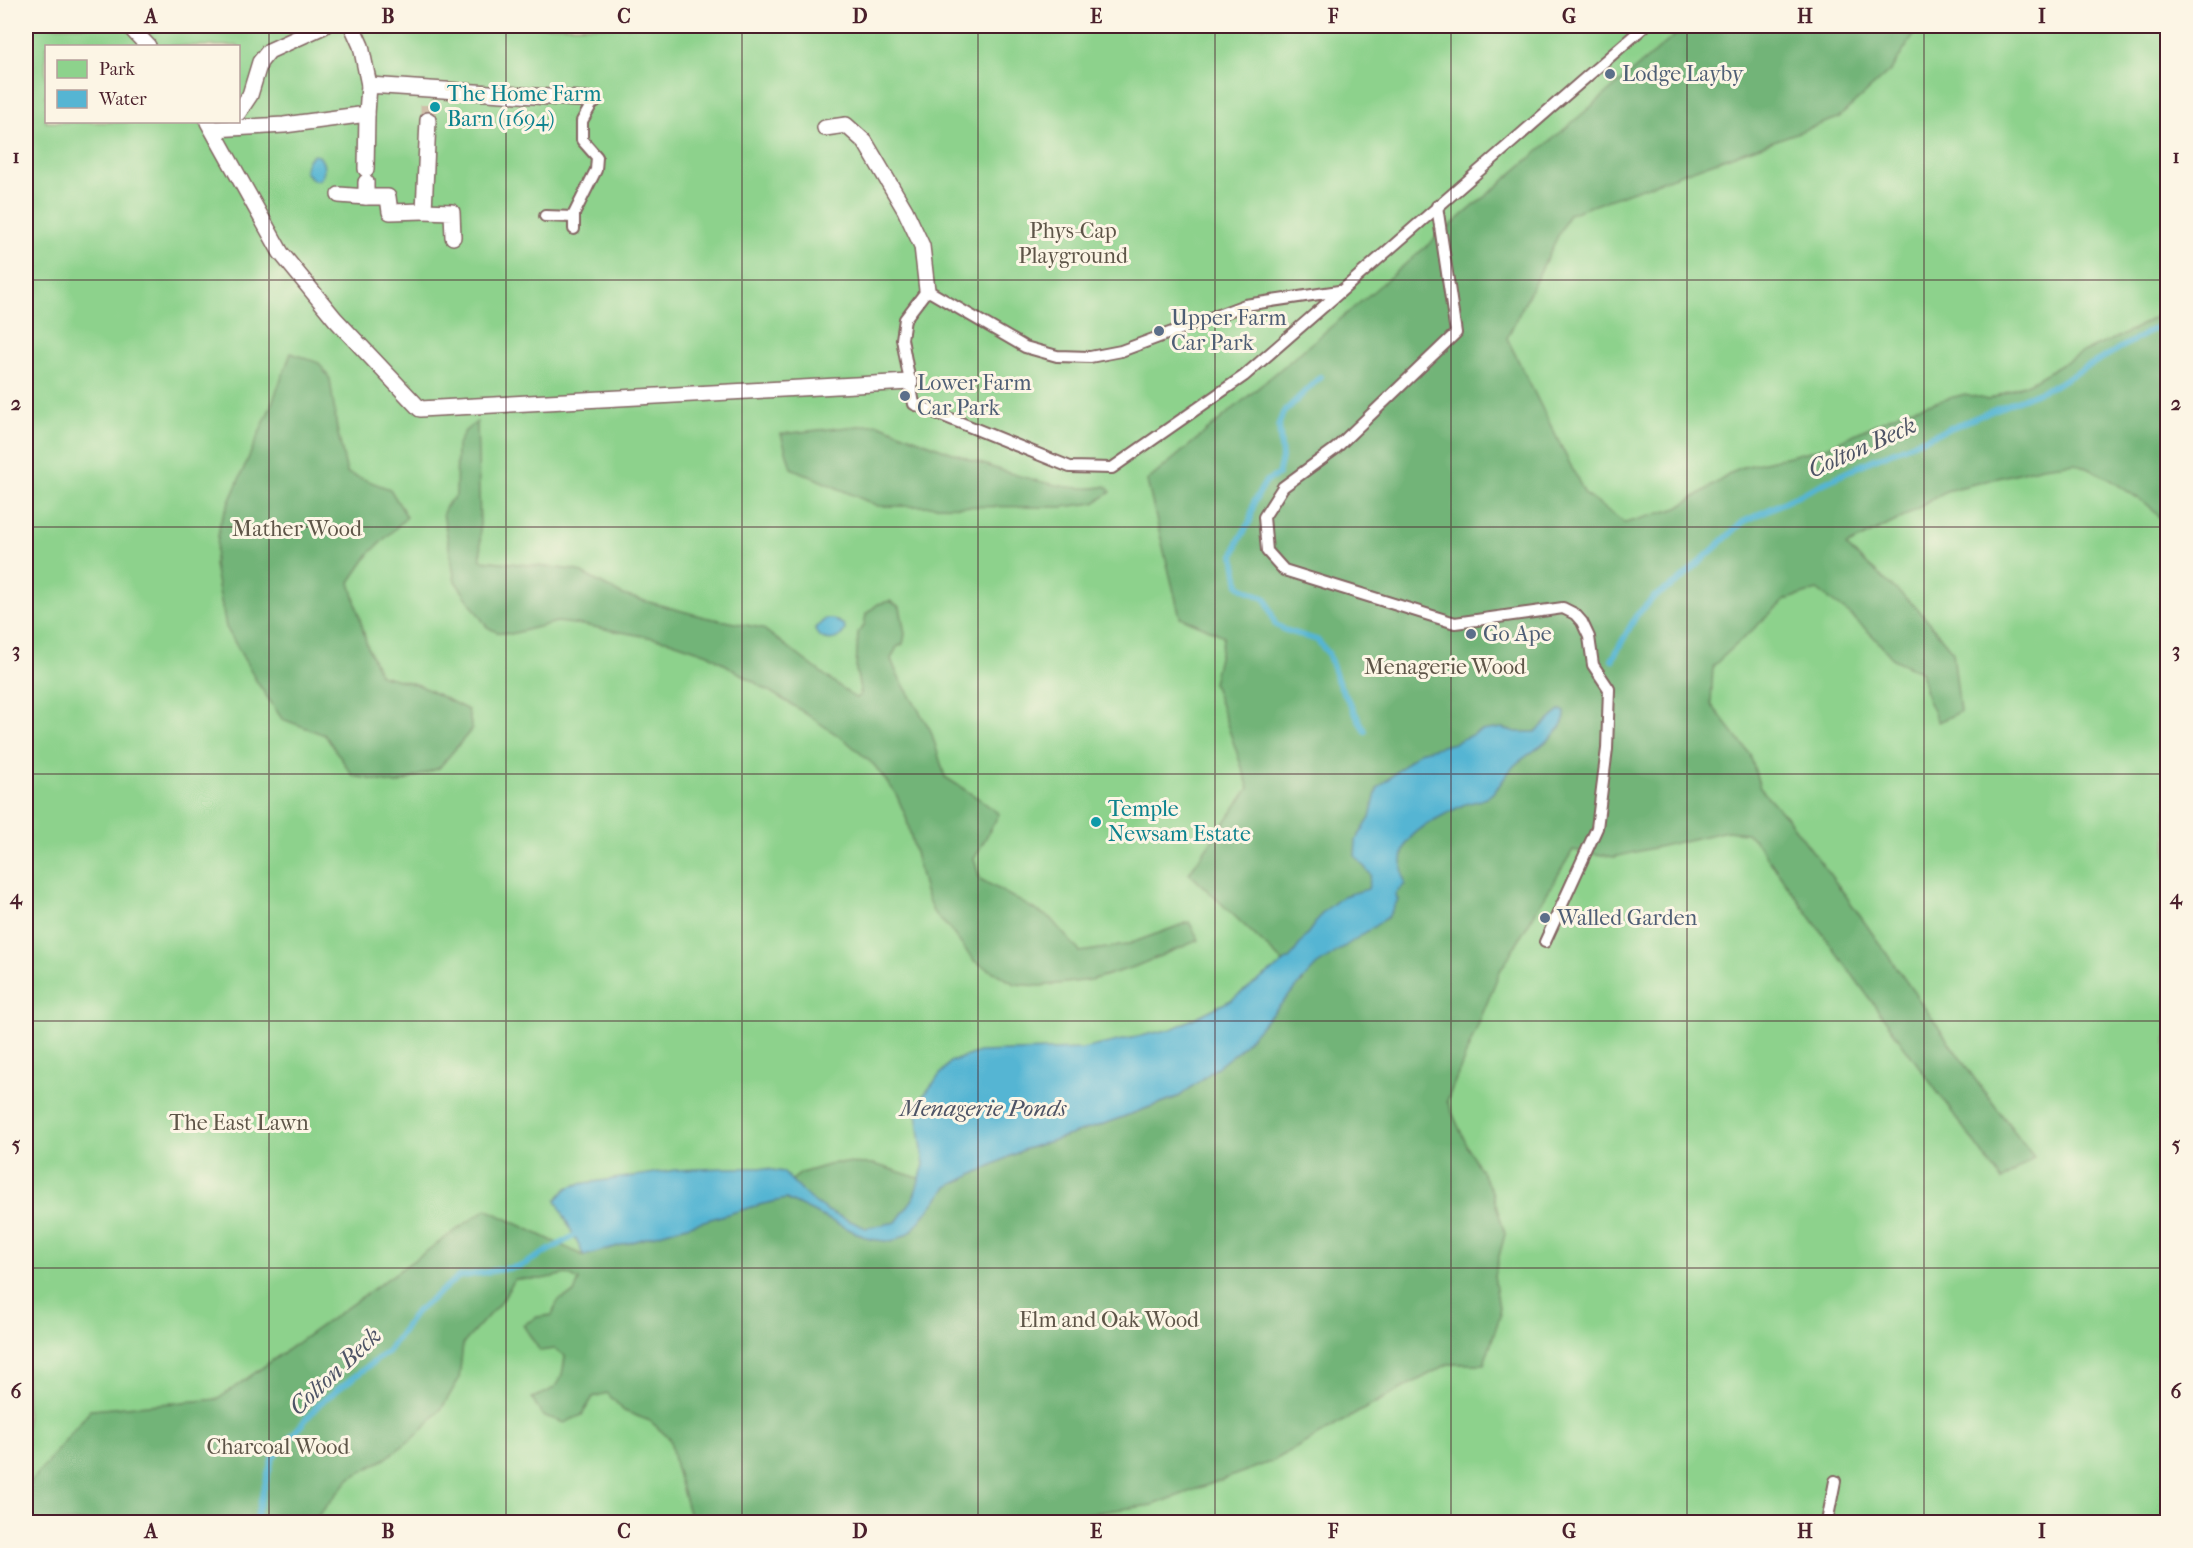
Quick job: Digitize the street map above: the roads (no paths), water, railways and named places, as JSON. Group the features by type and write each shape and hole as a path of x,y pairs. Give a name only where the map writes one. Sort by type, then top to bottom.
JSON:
{"street":[{"path":"129,26 147,45"},
{"path":"240,110 250,95 260,62 269,51 324,26"},
{"path":"352,26 362,46 369,85 366,182"},
{"path":"369,85 428,91 594,100"},
{"path":"367,114 284,125 220,125 281,253 335,318 420,409 910,382"},
{"path":"424,211 428,120"},
{"path":"825,128 846,125 865,142 905,210 922,246 927,290"},
{"path":"339,195 366,182"},
{"path":"366,182 388,196 390,212 452,212 453,237"}],"lane":[{"path":"1339,291 1245,305 1121,351 1090,357 1057,356 1025,347 927,290 905,319 902,339 914,404 1070,466 1112,468 1244,376 1645,26"},
{"path":"574,229 574,214 597,170 597,157 582,140 582,121 594,100"},
{"path":"1437,206 1456,333 1335,449 1282,487 1264,517 1267,551 1284,570 1455,622 1563,608 1575,614 1582,622 1589,637 1593,665 1609,689 1607,749 1597,828 1545,942"},
{"path":"544,216 574,217"},
{"path":"1827,1522 1835,1480"}],"water":[{"path":"314,155 319,156 323,165 324,172 319,180 313,180 305,172 308,160"},
{"path":"825,619 833,619 844,625 845,630 834,639 821,637 815,629"},
{"name":"Menagerie Ponds","path":"1561,710 1565,712 1564,720 1554,735 1516,764 1489,796 1460,806 1431,822 1421,828 1408,842 1402,860 1405,884 1395,894 1398,900 1388,917 1316,966 1238,1051 1180,1096 1023,1150 947,1187 911,1232 892,1242 869,1239 786,1199 584,1256 556,1200 567,1188 579,1184 676,1170 762,1168 783,1172 810,1199 828,1211 866,1228 896,1222 913,1199 924,1165 916,1105 950,1062 979,1052 1082,1049 1172,1029 1231,1000 1290,958 1323,912 1343,896 1368,889 1371,875 1355,856 1356,840 1370,818 1377,789 1419,752 1454,743 1480,731 1502,728 1516,732 1535,732"}],"waterway":[{"name":"Colton Beck","path":"1612,660 1636,616 1654,597 1678,582 1743,522 1870,461 2053,386 2168,321"},
{"path":"1320,377 1283,413 1279,424 1282,458 1278,475 1266,481 1254,502 1250,521 1238,542 1234,555 1239,585 1266,599 1275,624 1285,630 1317,640 1328,653 1338,682 1365,731"},
{"name":"Colton Beck","path":"255,1522 272,1459 320,1403 388,1351 415,1313 458,1277 521,1266 574,1236"}],"tunnel":[{"path":"428,94 428,120"}],"place":[{"name":"Lodge Layby","path":"1610,74"},
{"name":"The Home Farm Barn (1694)","path":"435,107"},
{"name":"Upper Farm Car Park","path":"1159,331"},
{"name":"Lower Farm Car Park","path":"905,396"},
{"name":"Go Ape","path":"1471,634"},
{"name":"Temple Newsam Estate","path":"1096,822"},
{"name":"Walled Garden","path":"1545,918"}],"park label":[{"name":"Phys-Cap Playground","path":"1073,244"},
{"name":"Mather Wood","path":"297,529"},
{"name":"Menagerie Wood","path":"1445,667"},
{"name":"The East Lawn","path":"239,1123"},
{"name":"Elm and Oak Wood","path":"1109,1320"},
{"name":"Charcoal Wood","path":"278,1447"}]}
